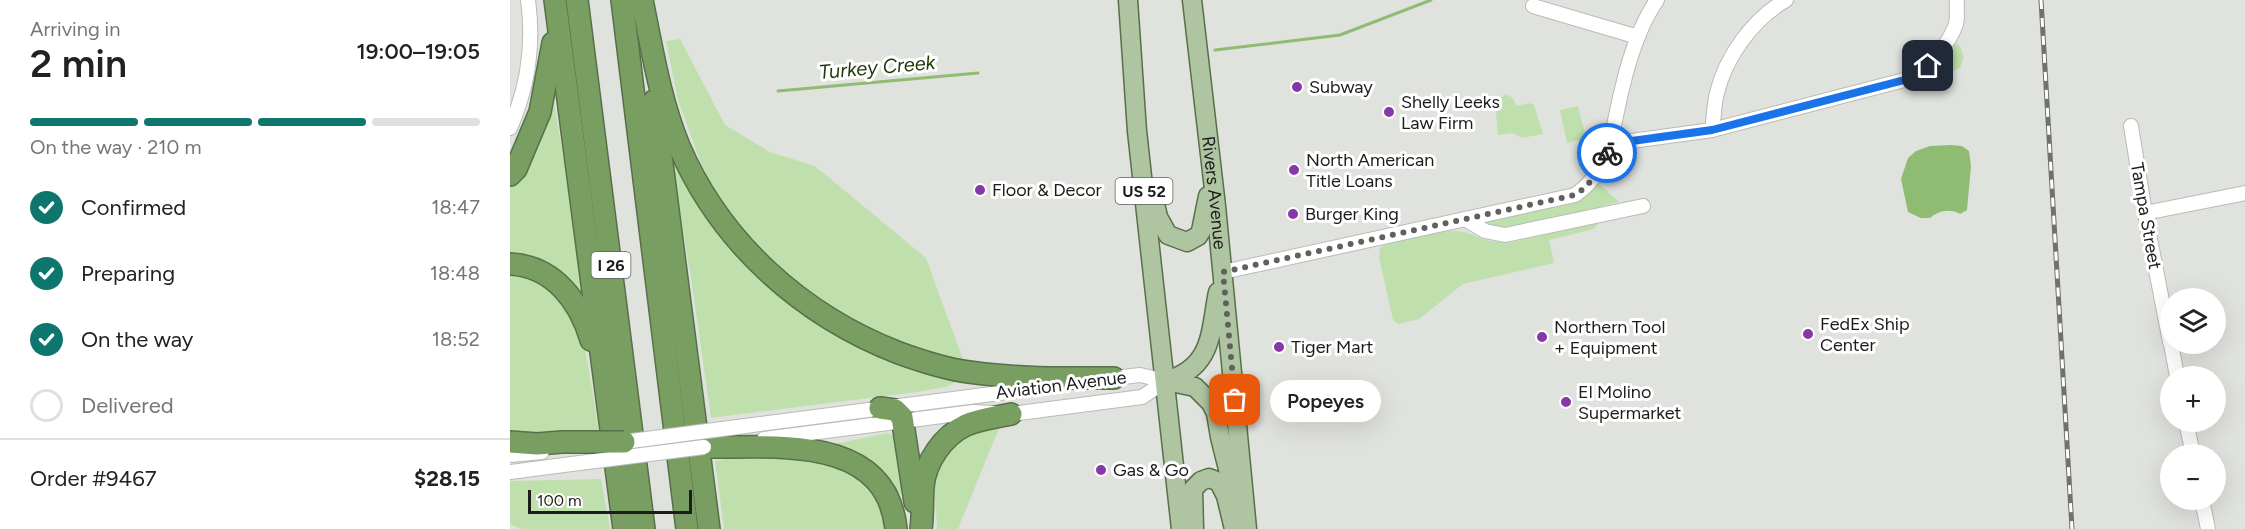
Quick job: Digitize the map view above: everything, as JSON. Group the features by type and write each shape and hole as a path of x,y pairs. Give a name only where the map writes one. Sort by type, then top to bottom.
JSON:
{"highway":[{"path":"510,175 516,169 540,112 552,51 553,0"},
{"path":"553,0 617,434 624,529"},
{"name":"I 26","path":"577,0 644,529"},
{"name":"I 26","path":"622,0 687,529"},
{"path":"642,0 657,74 687,162 726,226 782,286 824,316 861,337 941,367 1018,377 1114,378"},
{"path":"642,0 702,456 709,529"},
{"path":"510,264 529,268 550,277 569,294 579,308 617,434"},
{"path":"880,408 895,410 903,422 920,529"},
{"path":"920,529 923,484 930,461 938,449 954,431 968,424 1011,414"},
{"path":"510,442 562,446 617,434"},
{"path":"702,456 747,445 797,448 830,453 851,461 874,479 895,514 896,529"},
{"path":"702,456 716,529"}],"main road":[{"name":"US 52","path":"1128,0 1137,130 1181,529"},
{"name":"Rivers Avenue","path":"1192,0 1223,272 1245,529"},
{"path":"1137,130 1158,217 1165,231 1173,238 1187,242 1198,236 1205,216 1212,172"},
{"path":"1166,381 1184,373 1206,350 1211,339 1223,272"},
{"path":"1166,381 1195,387 1207,397 1216,413 1221,445 1245,529"},
{"path":"1194,529 1193,489 1201,481 1209,478 1219,482 1226,496 1234,529"}],"street":[{"path":"510,128 522,95 530,59 528,0"},
{"path":"1223,272 1575,195 1588,186 1601,167 1610,144 1622,87 1644,19 1657,0"},
{"path":"1712,130 1717,93 1729,60 1749,31 1786,0"},
{"path":"1610,144 1712,130 1912,78 1928,66 1946,42 1956,23 1957,0"},
{"path":"1533,6 1638,37"},
{"name":"Tampa Street","path":"2131,126 2160,288"},
{"path":"2145,213 2245,193"},
{"path":"1465,219 1485,231 1506,235 1643,206"},
{"name":"Aviation Avenue","path":"617,434 745,426 1140,375 1166,381"},
{"name":"Aviation Avenue","path":"747,445 974,412 1011,414 1142,397 1166,381"},
{"path":"510,455 562,446"},
{"path":"510,472 564,465 702,456"},
{"path":"2204,510 2208,529"}],"shaded area":[{"path":"680,39 725,125 770,152 815,166 926,258 965,365 876,335 821,303 757,249 727,214 700,161 678,100 666,41"},
{"path":"1952,43 1960,46 1964,57 1960,68 1950,72 1938,66 1937,63"},
{"path":"1506,94 1513,98 1516,106 1529,103 1534,105 1543,134 1522,138 1513,133 1498,135 1495,102"},
{"path":"550,101 554,102 585,304 510,256 510,185"},
{"path":"1578,106 1586,138 1567,143 1560,110"},
{"path":"669,146 772,286 961,379 946,387 910,393 711,418"},
{"path":"1930,146 1962,146 1969,151 1971,166 1967,210 1960,214 1944,211 1930,218 1921,218 1908,212 1901,179 1908,158 1916,151"},
{"path":"1596,181 1619,202 1510,228 1494,227 1485,222"},
{"path":"1594,223 1598,224 1594,229 1549,240 1554,263 1463,284 1419,319 1398,324 1393,320 1379,257 1380,248 1387,243 1445,230 1464,232 1489,241 1509,243"},
{"path":"510,270 543,287 571,311 585,351 599,433 560,436 510,433"},
{"path":"1001,423 958,529 937,529 934,481 937,463 960,437"},
{"path":"887,433 895,437 903,489 901,494 894,497 835,444"},
{"path":"750,455 795,457 816,461 836,466 854,475 869,488 881,506 889,529 724,529 715,461"},
{"path":"601,479 610,529 521,529 510,524 510,481"}],"waterway":[{"name":"Turkey Creek","path":"1215,50 1340,35 1431,0"},
{"name":"Turkey Creek","path":"778,91 978,73"}],"railway":[{"path":"2041,0 2072,529"}],"way so far":[{"path":"1235,400 1223,272 1575,195 1588,186 1607,153"}],"place":[{"name":"Subway","path":"1297,87"},
{"name":"Shelly Leeks Law Firm","path":"1389,112"},
{"name":"North American Title Loans","path":"1294,170"},
{"name":"Floor & Decor","path":"980,190"},
{"name":"Burger King","path":"1293,214"},
{"name":"FedEx Ship Center","path":"1808,334"},
{"name":"Northern Tool + Equipment","path":"1542,337"},
{"name":"Tiger Mart","path":"1279,347"},
{"name":"Popeyes","path":"1235,400"},
{"name":"El Molino Supermarket","path":"1566,402"},
{"name":"Gas & Go","path":"1101,470"}],"route":[{"path":"1607,153 1610,144 1712,130 1912,78 1928,66"}]}
